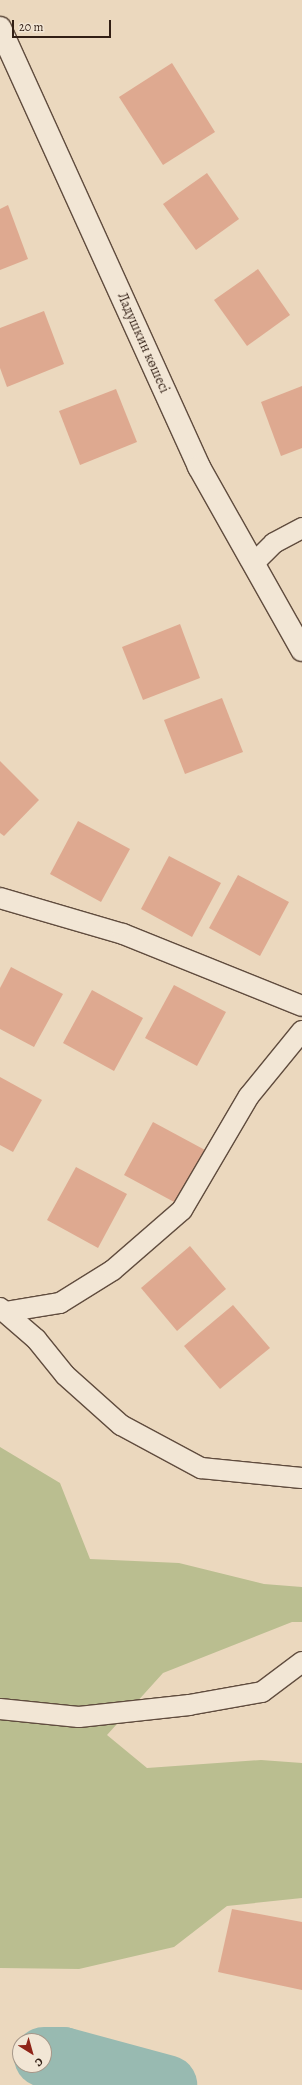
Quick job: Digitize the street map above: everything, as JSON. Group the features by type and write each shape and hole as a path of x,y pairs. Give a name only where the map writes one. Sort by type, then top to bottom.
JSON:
{"street":[{"name":"Ладушкин көшесі","path":"0,28 199,467 302,650"}],"lane":[{"path":"254,563 274,543 302,528"},
{"path":"0,898 123,934 302,1006"},
{"path":"3,1310 60,1303 113,1270 177,1215 249,1096 302,1030"},
{"path":"3,1310 36,1338 65,1375 121,1425 200,1468 302,1478"},
{"path":"0,1709 79,1717 189,1705 262,1692 302,1662"}],"green space":[{"path":"0,1447 60,1483 90,1559 179,1563 264,1584 302,1587 302,1622 292,1622 163,1673 107,1735 147,1768 261,1760 302,1763 302,1898 227,1906 174,1947 79,1969 0,1968"}],"building":[{"path":"172,63 215,132 163,165 119,97"},
{"path":"207,173 239,219 196,250 163,204"},
{"path":"8,205 28,259 0,270 0,209"},
{"path":"258,269 290,315 247,346 214,300"},
{"path":"44,311 64,364 7,387 0,368 0,328"},
{"path":"302,386 302,448 281,456 261,402"},
{"path":"116,389 137,442 80,465 59,411"},
{"path":"180,624 200,678 143,700 122,647"},
{"path":"222,698 243,752 185,774 164,720"},
{"path":"0,761 39,800 4,836 0,833"},
{"path":"78,821 130,849 101,902 50,874"},
{"path":"169,856 221,883 192,937 141,909"},
{"path":"238,875 289,902 260,956 209,928"},
{"path":"11,967 63,994 34,1047 0,1029 0,988"},
{"path":"174,985 226,1012 197,1066 145,1038"},
{"path":"92,990 143,1018 114,1071 63,1043"},
{"path":"0,1077 42,1100 13,1152 0,1145"},
{"path":"153,1122 205,1150 176,1203 124,1175"},
{"path":"76,1167 127,1194 98,1248 47,1220"},
{"path":"190,1246 226,1289 177,1331 141,1288"},
{"path":"233,1305 270,1348 220,1389 184,1346"},
{"path":"232,1909 302,1922 302,1990 218,1972"}],"waterway":[{"path":"52,2057 63,2057 167,2085"}]}
